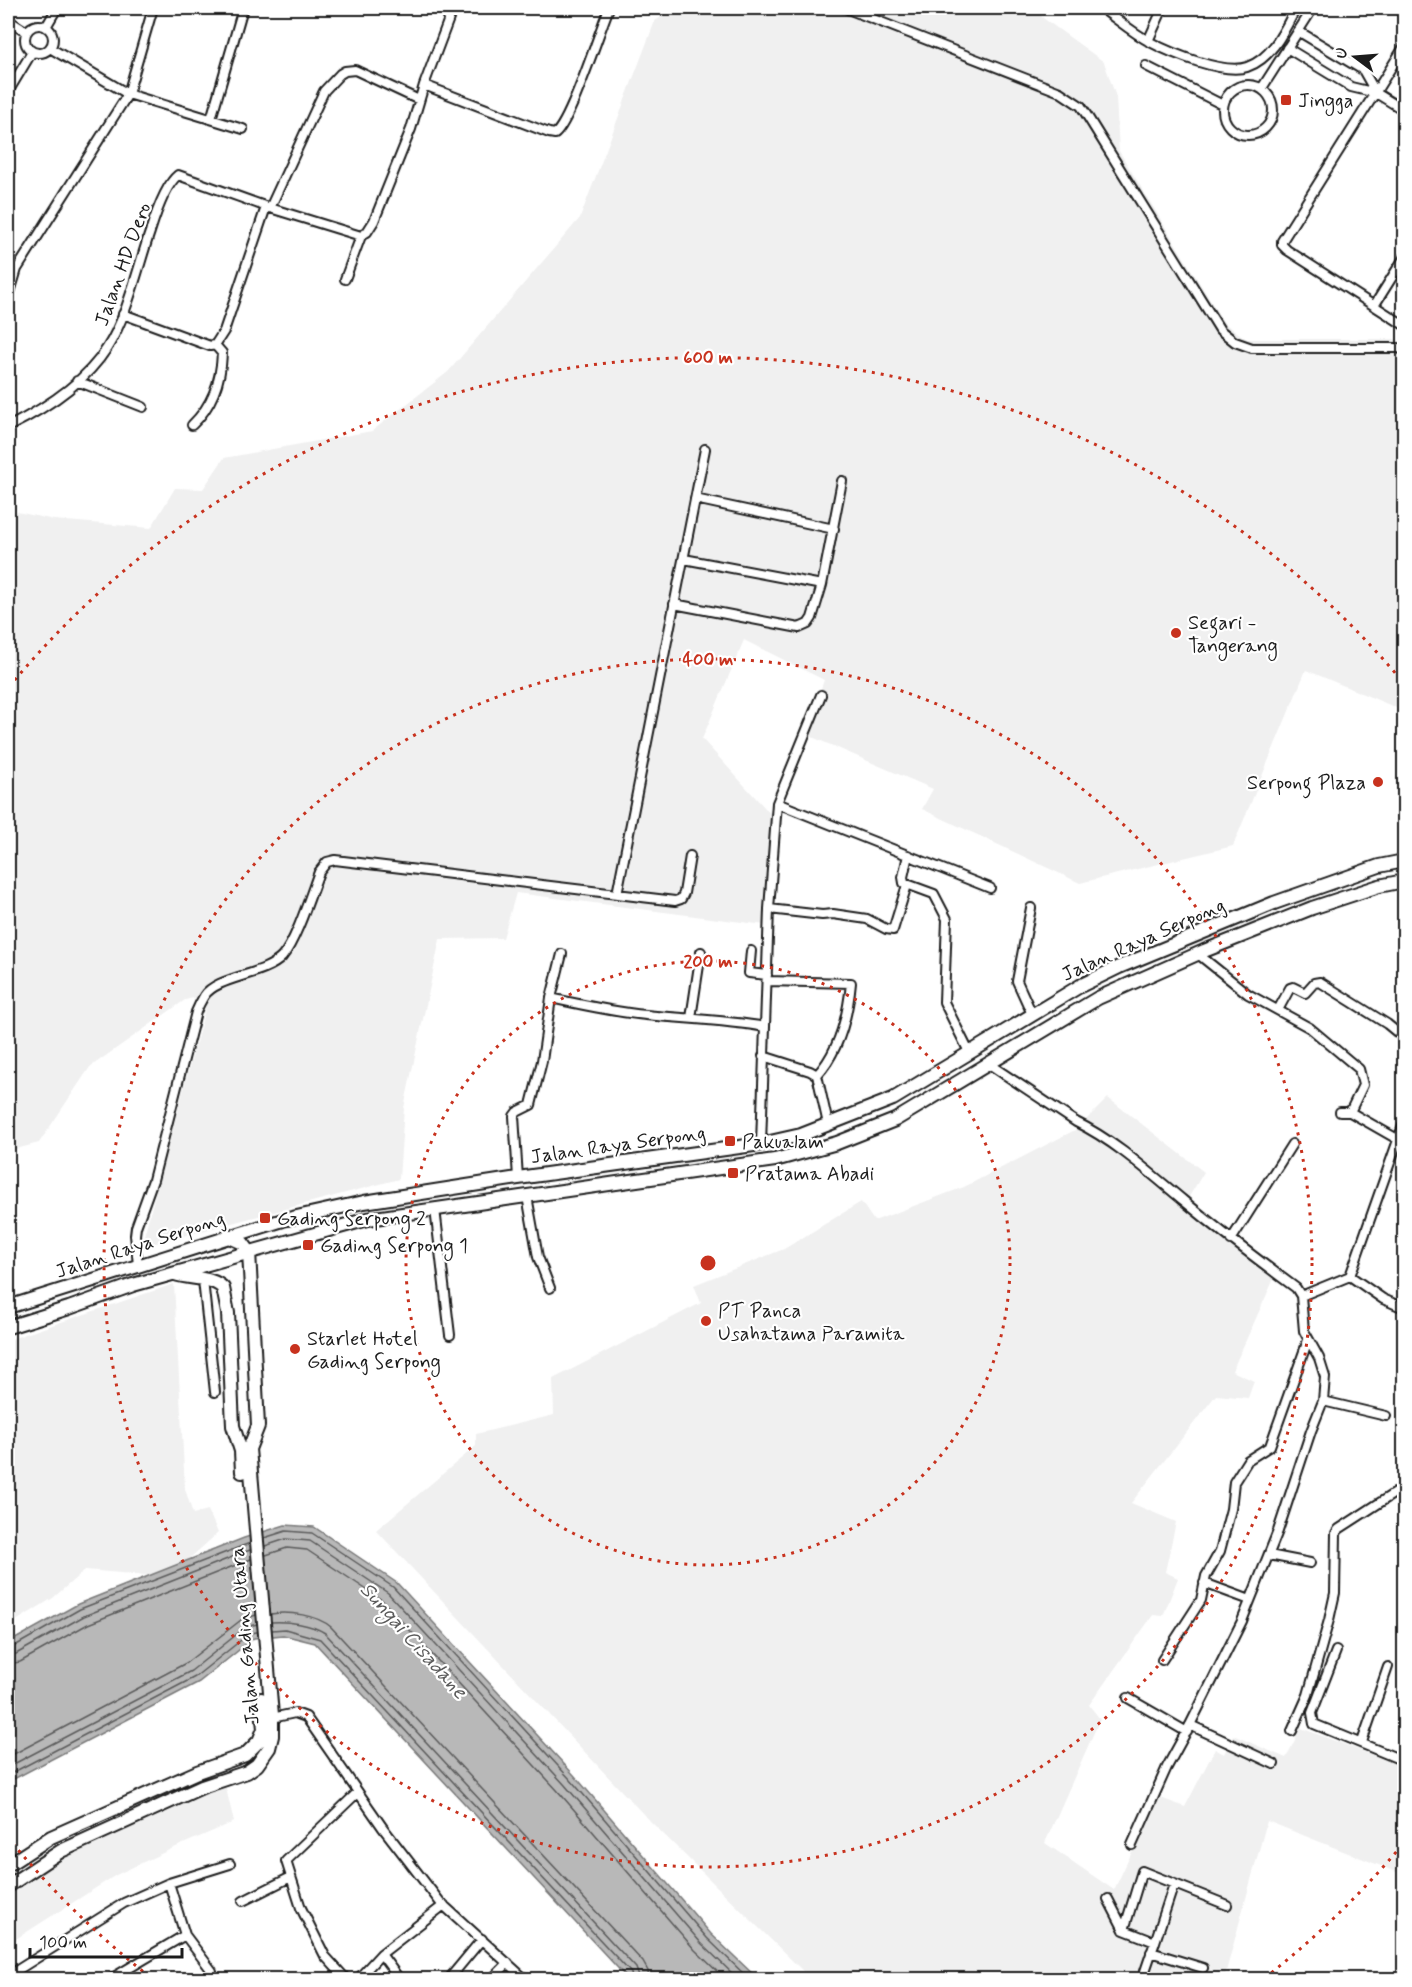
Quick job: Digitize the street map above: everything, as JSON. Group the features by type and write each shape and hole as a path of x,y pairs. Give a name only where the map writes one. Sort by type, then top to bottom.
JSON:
{"main road":[{"name":"Jalan Raya Serpong","path":"8,1307 227,1236 283,1220 364,1202 761,1144 801,1135 893,1099 1080,986 1171,945 1274,903 1379,866 1404,861"},
{"name":"Jalan Raya Serpong","path":"8,1327 133,1285 368,1219 775,1160 837,1143 895,1120 1098,998 1312,908 1379,886 1404,881"},
{"path":"1171,945 1179,962"},
{"path":"227,1236 243,1242 249,1251"},
{"name":"Jalan Gading Utara","path":"246,1469 249,1449 258,1426 249,1251"},
{"name":"Jalan Gading Utara","path":"8,1886 72,1846 202,1787 239,1776 256,1765 269,1748 272,1736 246,1469 233,1426 228,1313 224,1292 221,1286 175,1274"},
{"name":"Jalan Gading Utara","path":"8,1865 51,1837 197,1772 245,1755 262,1735 264,1719 268,1711"},
{"path":"233,1760 239,1776"}],"street":[{"path":"46,27 57,8"},
{"path":"8,299 17,269 129,93 153,8"},
{"path":"211,118 243,8"},
{"path":"345,279 361,236 367,232 374,221 411,129 424,85 453,8"},
{"path":"424,85 555,134 561,129 609,8"},
{"path":"845,8 864,11 1060,92 1081,106 1220,330 1235,342 1252,348 1398,348 1404,350"},
{"path":"1101,8 1148,41 1212,65 1236,69 1248,67 1259,61 1279,39 1296,8"},
{"path":"1148,41 1163,8"},
{"path":"1262,88 1313,8"},
{"path":"8,20 27,32"},
{"path":"33,27 46,27 53,39 50,48 42,53 32,52 26,43 27,32 33,27"},
{"path":"1298,31 1363,70 1376,93"},
{"path":"1404,47 1284,236 1282,245 1404,325"},
{"path":"50,48 129,93 243,129"},
{"path":"1287,48 1351,87 1376,93 1403,108 1404,123"},
{"path":"8,92 32,52"},
{"path":"1146,66 1223,105"},
{"path":"215,345 224,331 268,208 324,91 345,70 355,70 419,100"},
{"path":"1254,85 1262,88 1268,94 1274,110 1272,118 1262,132 1254,135 1237,133 1225,122 1223,105 1231,91 1238,86 1254,85"},
{"name":"Jalan HD Dero","path":"8,427 54,401 95,364 108,348 123,314 155,216 172,179 178,175 268,208"},
{"path":"268,208 361,236"},
{"path":"1374,306 1404,258"},
{"path":"8,266 17,269"},
{"path":"123,314 210,346 215,345"},
{"path":"192,425 210,405 221,368 222,353 215,345"},
{"path":"77,381 143,407"},
{"path":"617,894 705,449"},
{"path":"674,604 799,627 808,624 822,585 842,481"},
{"path":"695,499 834,528"},
{"path":"684,559 822,585"},
{"path":"761,1144 769,909 777,802 821,694"},
{"path":"777,802 990,888"},
{"path":"769,909 867,919 892,930 907,885 903,877 908,855"},
{"path":"138,1264 136,1227 153,1180 196,1012 205,994 215,986 270,966 281,957 289,946 319,872 327,862 335,860 675,901 681,899 684,893 690,856"},
{"path":"907,885 934,894 947,920 944,1002 969,1052"},
{"path":"1032,908 1017,981 1032,1014"},
{"path":"751,951 749,972 767,978 851,984 846,1018 828,1059 817,1075 828,1124"},
{"path":"691,1018 701,952"},
{"path":"518,1178 514,1116 531,1105 543,1061 551,998 562,954"},
{"path":"1198,954 1234,985 1310,1028 1359,1069 1363,1085 1350,1112"},
{"path":"1278,1010 1290,988 1293,987 1305,993 1314,983 1320,982 1387,1024 1404,1038"},
{"path":"551,998 596,1008 646,1015 765,1027"},
{"path":"763,1056 817,1075"},
{"path":"989,1064 1090,1129 1296,1288 1301,1296 1304,1331 1319,1358 1325,1377 1323,1401 1269,1555 1242,1621 1189,1729 1167,1767 1132,1845"},
{"path":"1340,1112 1350,1112 1399,1140"},
{"path":"1301,1296 1350,1276 1404,1123"},
{"path":"1231,1240 1292,1144"},
{"path":"527,1196 538,1257 550,1288"},
{"path":"435,1209 450,1335"},
{"path":"1350,1276 1383,1299 1404,1308"},
{"path":"203,1280 215,1392"},
{"path":"1162,1660 1200,1600 1206,1576 1220,1551 1231,1509 1234,1482 1248,1460 1270,1446 1308,1340"},
{"path":"1323,1401 1386,1416"},
{"path":"1292,1731 1308,1695 1335,1593 1336,1533 1404,1487"},
{"path":"1269,1555 1310,1563"},
{"path":"1204,1583 1250,1600"},
{"path":"1336,1651 1312,1713 1314,1724 1404,1761"},
{"path":"1362,1742 1388,1667"},
{"path":"1128,1698 1189,1729 1274,1764"},
{"path":"268,1711 295,1713 306,1717 383,1828 444,1905 526,1980"},
{"path":"347,1980 325,1956 301,1908 286,1863 289,1856 358,1792"},
{"path":"8,1976 124,1903 169,1883 230,1864"},
{"path":"1124,1930 1142,1870 1227,1905"},
{"path":"243,1901 291,1877"},
{"path":"169,1883 185,1935 212,1971 212,1980"},
{"path":"1142,1980 1174,1884"},
{"path":"1108,1899 1124,1930 1155,1942"},
{"path":"357,1980 381,1954 444,1905"},
{"path":"109,1980 185,1935"},
{"path":"450,1979 482,1939"},
{"path":"1151,1952 1203,1968"},
{"path":"381,1954 400,1980"},
{"path":"491,1980 508,1963"}],"shaded area":[{"path":"675,8 1034,8 1043,18 1104,62 1116,97 1119,151 1224,323 1247,339 1394,339 1404,342 1404,711 1306,670 1233,846 1080,883 922,809 933,789 805,734 824,680 744,640 702,739 777,821 765,925 516,893 503,938 440,939 404,1108 399,1179 141,1247 209,994 185,1000 90,1067 39,1143 8,1151 8,510 54,520 151,528 175,488 203,489 224,458 372,431 448,372 580,218 655,21"},
{"path":"1108,1098 1204,1172 1187,1200 1277,1272 1232,1371 1254,1381 1248,1398 1216,1395 1131,1503 1176,1522 1165,1572 1178,1578 1163,1616 1153,1615 1089,1705 1100,1719 1045,1843 1114,1890 1158,1797 1185,1807 1215,1749 1224,1754 1233,1735 1286,1758 1301,1728 1404,1767 1404,1875 1267,1821 1224,1979 811,1979 645,1816 376,1530 476,1446 476,1434 554,1415 553,1379 701,1303 694,1285 784,1249 861,1202 874,1221 964,1187 1077,1129"},
{"path":"174,1284 185,1489 193,1514 208,1510 218,1533 181,1566 156,1576 85,1570 53,1598 8,1626 8,1340"},
{"path":"224,1780 234,1822 116,1875 8,1944 8,1883 114,1819"}],"water":[{"name":"Sungai Cisadane","path":"285,1525 314,1527 397,1583 574,1775 711,1934 758,1979 628,1979 315,1643 283,1635 254,1638 199,1682 8,1782 8,1643 78,1604 244,1538"}],"place":[{"name":"Jingga","path":"1286,100"},
{"name":"Segari - Tangerang","path":"1176,633"},
{"name":"Serpong Plaza","path":"1378,782"},
{"name":"Pakualam","path":"730,1141"},
{"name":"Pratama Abadi","path":"733,1173"},
{"name":"Gading Serpong 2","path":"265,1218"},
{"name":"Gading Serpong 1","path":"308,1245"},
{"name":"PT Panca Usahatama Paramita","path":"706,1321"},
{"name":"Starlet Hotel Gading Serpong","path":"295,1349"}]}
